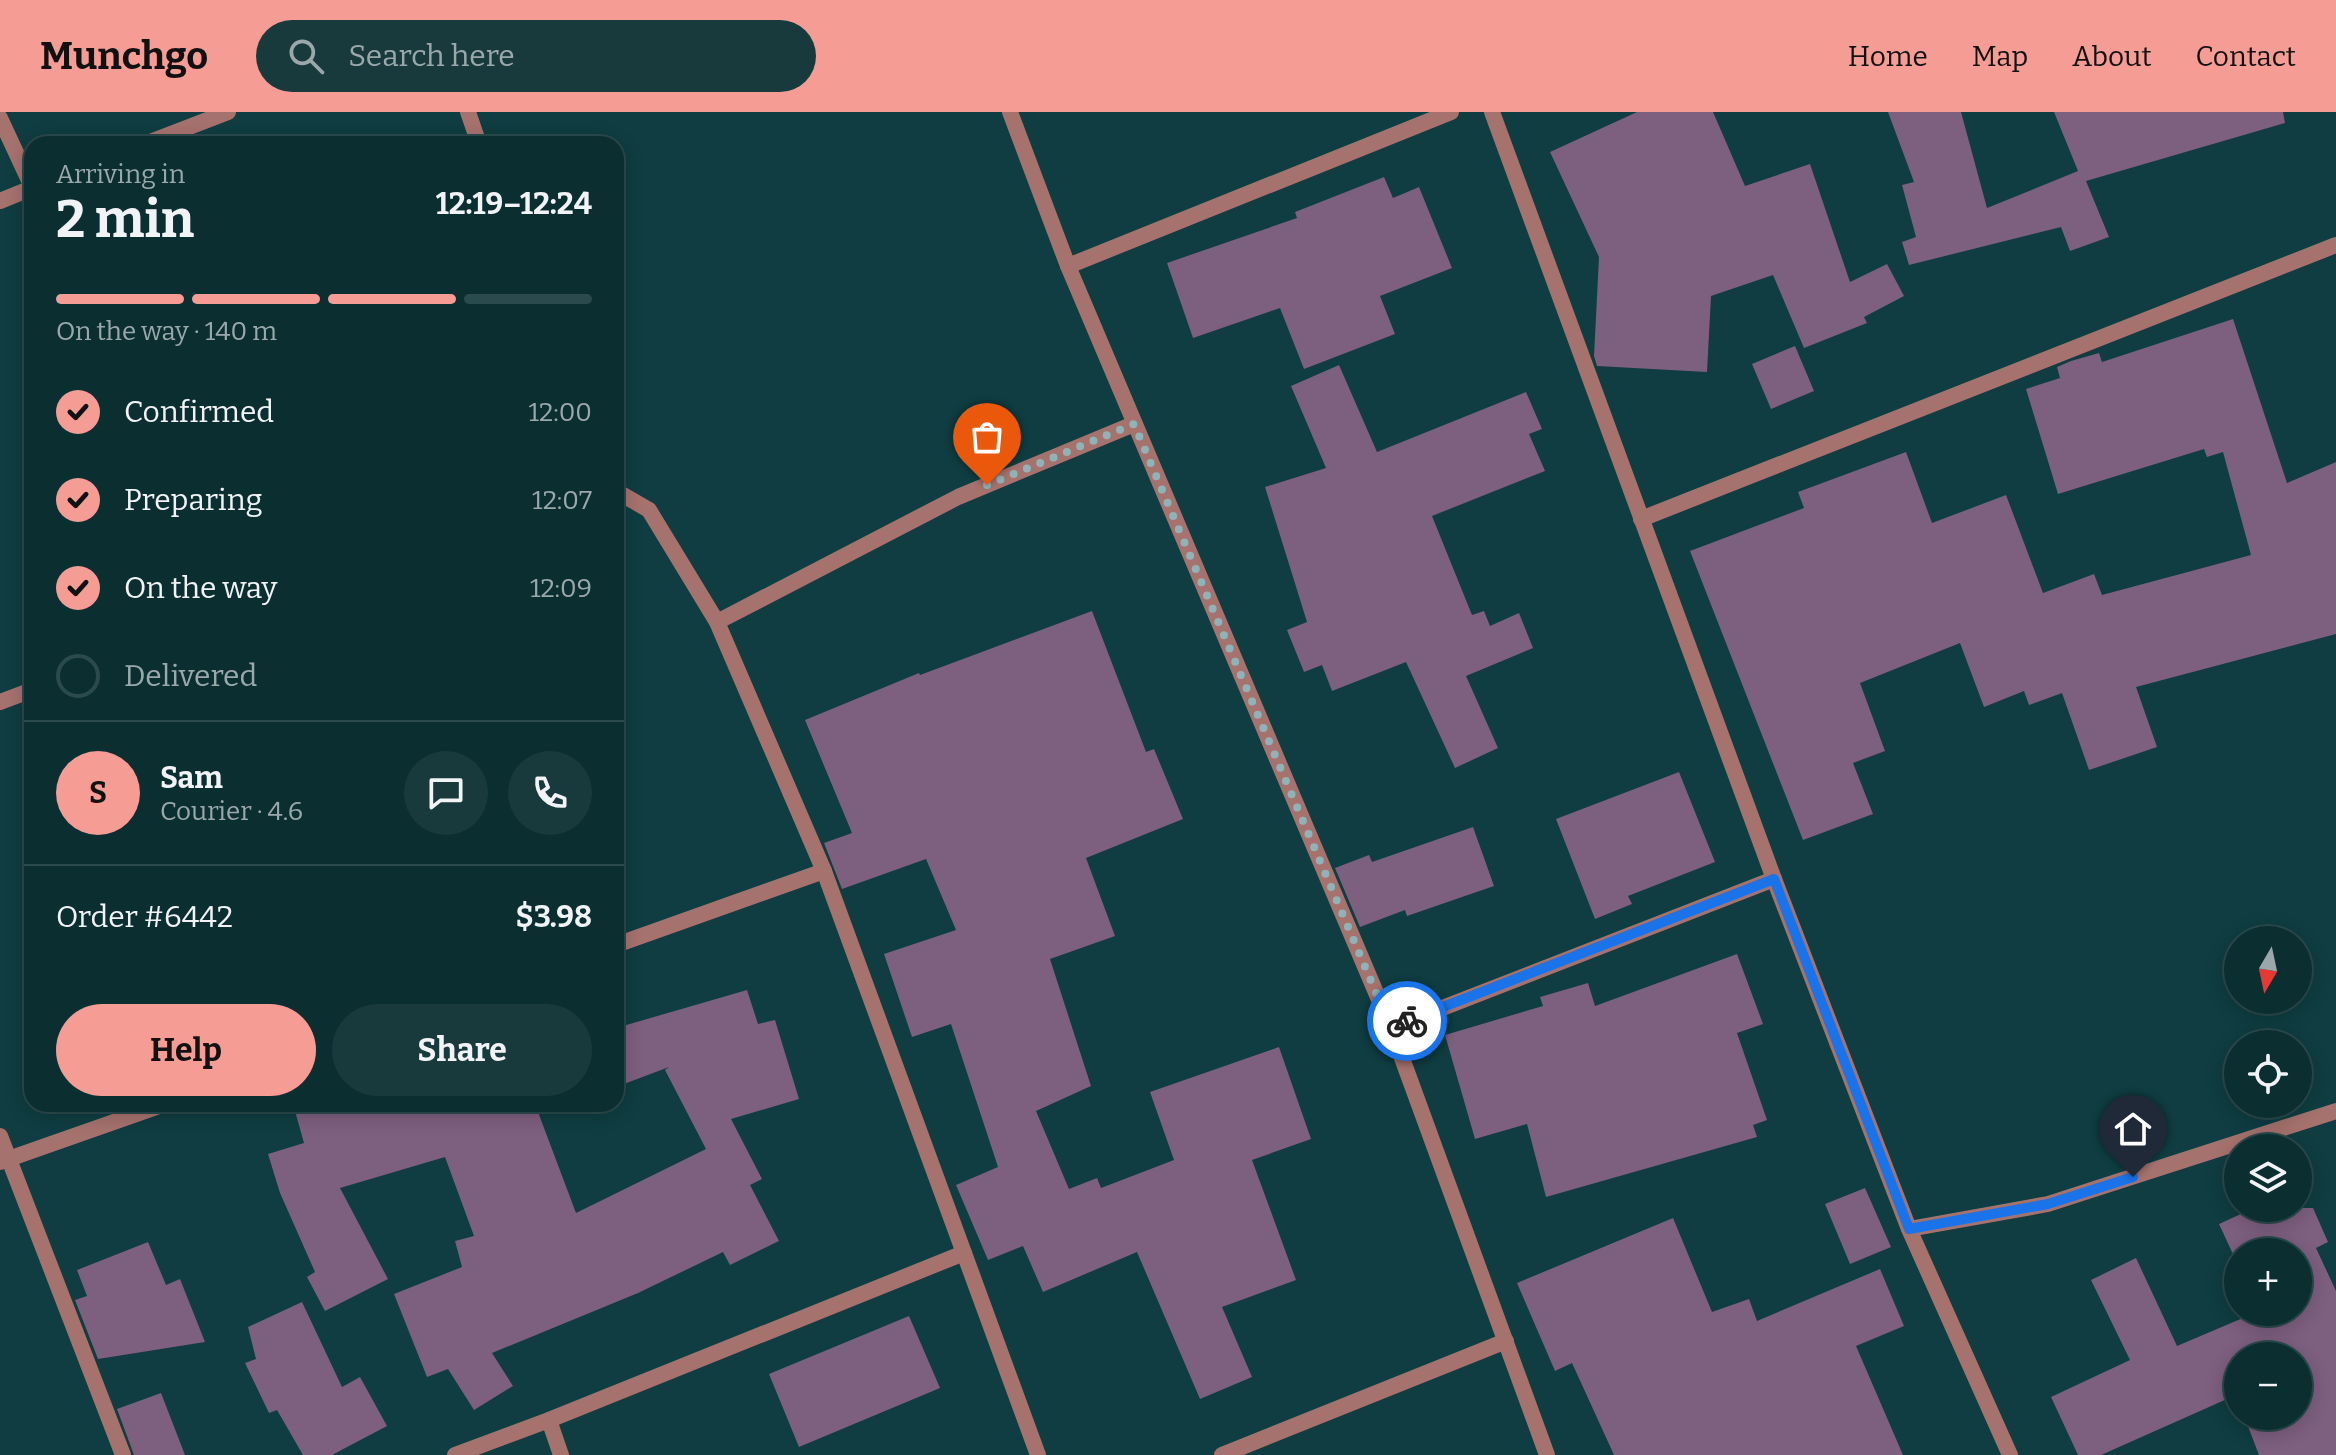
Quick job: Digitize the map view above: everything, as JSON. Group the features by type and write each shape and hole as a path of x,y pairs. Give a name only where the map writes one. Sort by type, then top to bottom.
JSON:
{"street":[{"path":"166,136 228,112"},
{"path":"468,112 476,136"},
{"path":"1010,112 1068,266 1391,1028 1547,1455"},
{"path":"1068,266 1451,112"},
{"path":"1492,112 1774,879 1909,1229 2010,1455"},
{"path":"0,118 24,170"},
{"path":"0,201 24,191"},
{"path":"1641,519 2336,245"},
{"path":"717,622 958,497 1134,424"},
{"path":"624,496 649,510 717,622 824,871 1038,1455"},
{"path":"0,702 24,693"},
{"path":"624,942 824,871"},
{"path":"1391,1028 1774,879"},
{"path":"5,1160 142,1112"},
{"path":"1909,1229 2048,1204 2334,1118"},
{"path":"0,1136 5,1160 123,1455"},
{"path":"455,1455 964,1253"},
{"path":"1222,1455 1506,1341"},
{"path":"549,1420 561,1455"}],"building":[{"path":"1637,112 1713,112 1745,186 1810,164 1850,282 1887,264 1904,296 1864,317 1867,323 1804,348 1773,275 1711,296 1707,372 1597,366 1594,356 1599,257 1550,152"},
{"path":"1888,112 1961,112 1987,208 2078,171 2054,112 2283,112 2285,123 2086,181 2109,237 2070,251 2061,227 1909,265 1902,242 1916,237 1902,185 1914,182"},
{"path":"1384,177 1393,198 1419,187 1452,268 1380,296 1395,334 1304,369 1280,308 1193,338 1167,263 1297,218 1295,212"},
{"path":"2233,319 2287,483 2336,462 2336,634 2136,687 2157,747 2089,770 2062,693 2029,705 2024,691 1984,707 1960,643 1860,683 1885,751 1853,763 1873,814 1803,840 1690,551 1804,508 1798,492 1906,452 1932,523 2006,495 2043,593 2094,574 2102,595 2251,555 2223,452 2207,457 2204,449 2058,494 2026,389 2060,378 2057,367 2071,361 2099,353 2102,362"},
{"path":"1795,346 1814,391 1771,409 1752,364"},
{"path":"1339,365 1377,452 1526,392 1542,429 1529,434 1545,471 1432,516 1472,615 1484,611 1490,626 1519,613 1533,648 1466,676 1498,748 1455,768 1406,662 1332,691 1322,665 1304,672 1287,630 1307,622 1265,487 1326,468 1291,386"},
{"path":"1092,611 1146,752 1154,749 1183,819 1086,858 1115,936 1050,959 1091,1086 1036,1111 1069,1189 1097,1178 1101,1188 1174,1160 1150,1092 1279,1047 1311,1139 1252,1160 1296,1280 1222,1307 1252,1377 1200,1399 1137,1252 1043,1292 1023,1246 988,1260 956,1185 998,1167 951,1024 912,1037 884,954 956,930 926,859 842,889 824,843 852,833 805,720 919,673"},
{"path":"1679,772 1715,862 1628,896 1632,904 1595,919 1556,819"},
{"path":"1473,827 1494,886 1407,916 1405,910 1360,927 1335,868 1369,855 1372,862"},
{"path":"1737,954 1763,1024 1737,1033 1767,1120 1753,1125 1757,1137 1546,1197 1527,1124 1475,1139 1445,1035 1543,1006 1540,997 1588,983 1595,1006"},
{"path":"747,990 758,1024 775,1020 799,1099 731,1119 762,1179 750,1185 779,1241 730,1265 723,1252 638,1293 492,1353 513,1386 474,1410 448,1369 427,1377 394,1294 462,1267 455,1241 474,1236 445,1157 340,1188 388,1279 325,1311 307,1277 315,1272 280,1193 268,1154 304,1143 295,1112 538,1112 576,1213 706,1149 665,1070 669,1067 624,1084 624,1026"},
{"path":"1865,1188 1891,1247 1850,1264 1825,1204"},
{"path":"2313,1208 2328,1242 2316,1248 2336,1291 2336,1455 2259,1455 2249,1430 2312,1430 2312,1342 2224,1342 2224,1400 2101,1455 2078,1455 2051,1397 2130,1360 2091,1280 2136,1258 2177,1346 2224,1326 2312,1326 2312,1238 2225,1238 2219,1224 2312,1222"},
{"path":"1673,1218 1712,1312 1749,1299 1757,1321 1880,1269 1904,1326 1856,1346 1903,1455 1614,1455 1572,1363 1555,1371 1517,1283"},
{"path":"148,1242 166,1285 180,1279 205,1342 98,1359 75,1300 87,1296 77,1270"},
{"path":"302,1302 342,1387 360,1377 387,1426 332,1455 303,1455 277,1410 269,1413 245,1363 256,1359 248,1327"},
{"path":"909,1316 940,1388 799,1447 769,1374"},
{"path":"161,1393 185,1455 134,1455 117,1409"}],"way so far":[{"path":"987,485 1134,424 1391,1028 1407,1021"}],"route":[{"path":"1407,1021 1774,879 1909,1229 2048,1204 2133,1177"}]}
